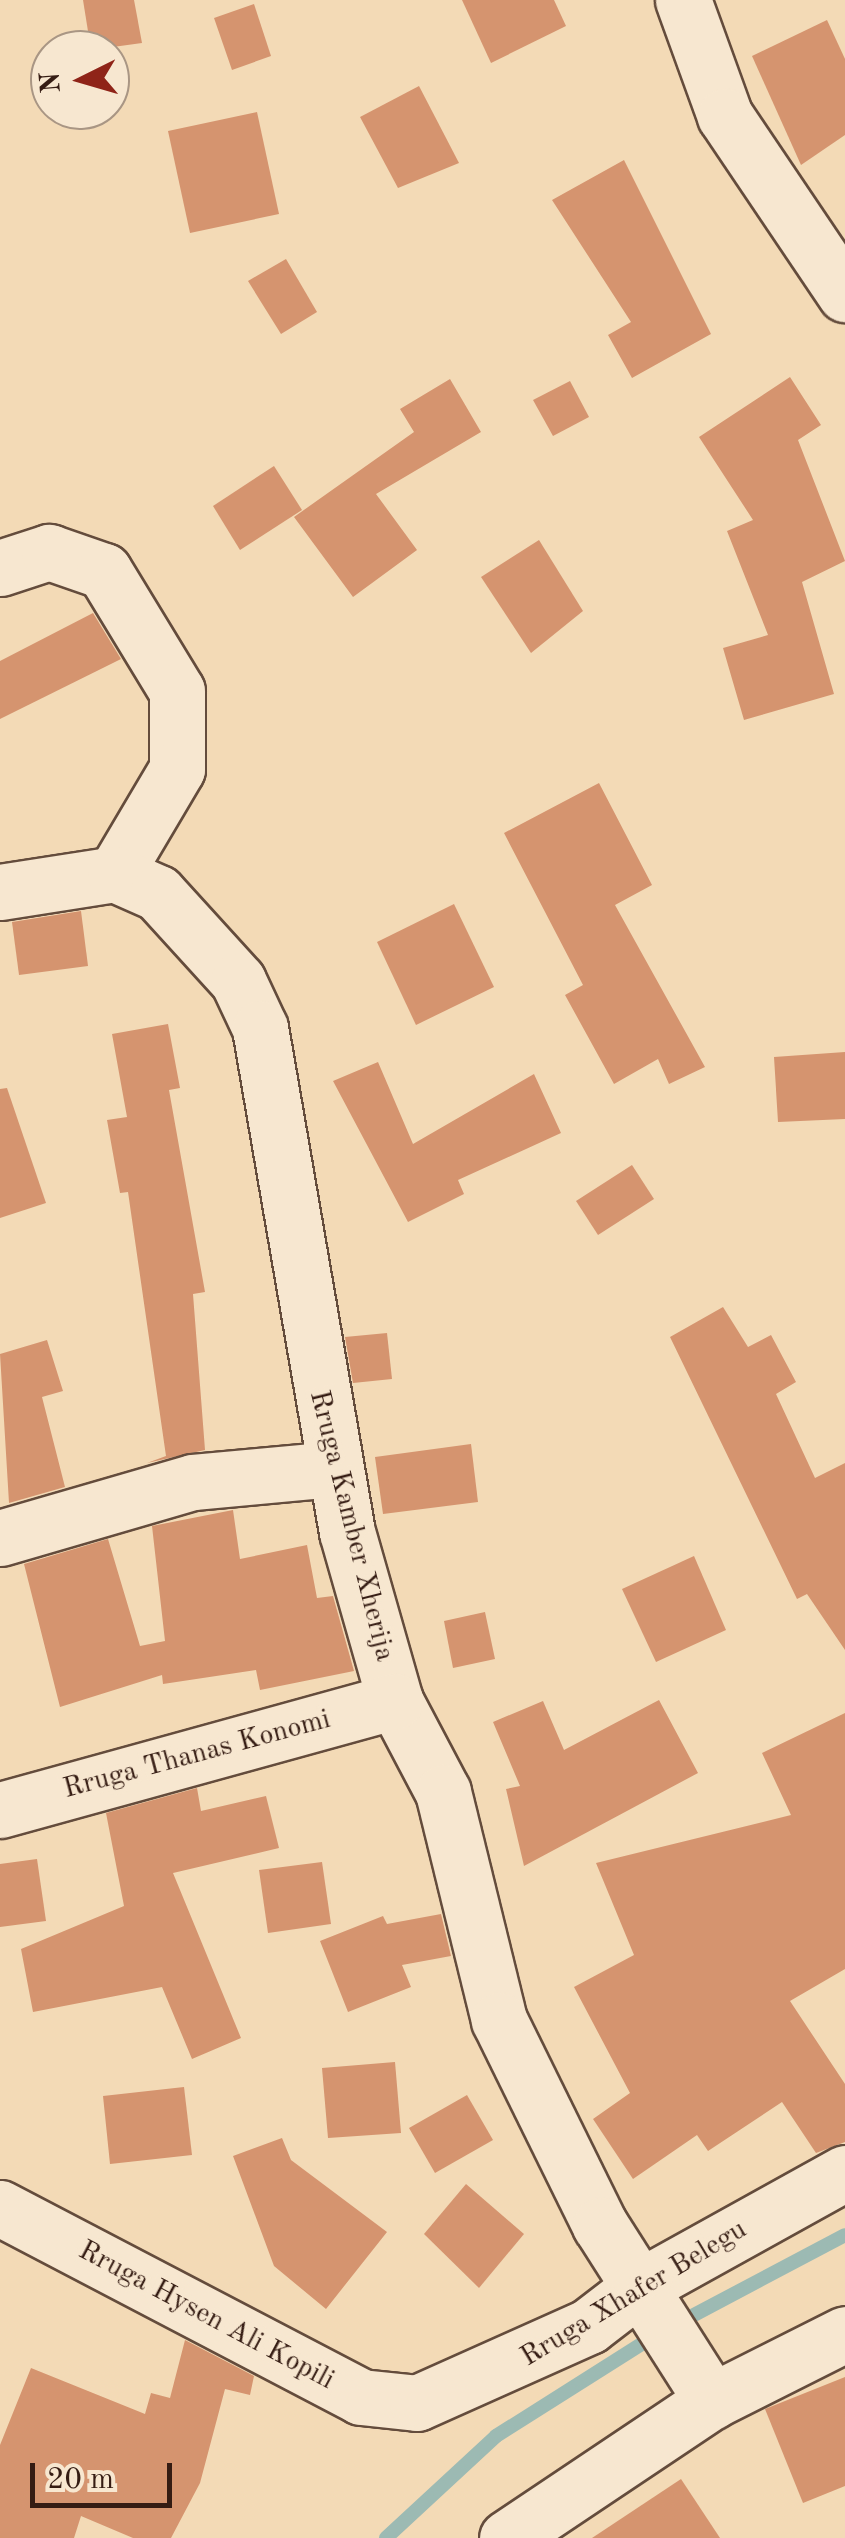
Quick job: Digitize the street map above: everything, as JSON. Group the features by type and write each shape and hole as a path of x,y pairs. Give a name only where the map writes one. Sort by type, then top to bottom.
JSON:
{"street":[{"path":"683,0 725,116 845,294"},
{"path":"0,568 49,552 104,571 176,691 177,770 115,874 0,892"},
{"name":"Rruga Kamber Xherija","path":"115,874 158,892 238,981 260,1028 332,1469 395,1701 443,1792 498,2020 564,2159 702,2382"},
{"path":"0,1538 193,1482 332,1469"},
{"name":"Rruga Thanas Konomi","path":"0,1810 395,1701"},
{"name":"Rruga Xhafer Belegu","path":"417,2403 572,2335 845,2173"},
{"name":"Rruga Hysen Ali Kopili","path":"0,2208 360,2397 417,2403"},
{"path":"507,2538 702,2382 845,2334"}],"building":[{"path":"83,0 134,0 142,43 130,45 130,30 88,30"},
{"path":"462,0 554,0 566,26 491,63"},
{"path":"254,4 271,56 232,70 214,18"},
{"path":"827,20 845,59 845,135 801,165 752,56"},
{"path":"419,86 459,163 398,188 360,117"},
{"path":"257,112 279,214 190,233 168,131"},
{"path":"624,160 711,334 632,378 608,335 631,322 552,200"},
{"path":"286,259 317,312 281,334 248,281"},
{"path":"790,377 821,425 798,440 845,561 802,582 834,694 744,720 723,648 768,635 727,531 753,520 699,437"},
{"path":"450,379 481,432 376,494 417,550 353,597 294,517 414,432 400,409"},
{"path":"570,381 589,417 553,436 533,400"},
{"path":"274,466 302,510 240,550 213,506"},
{"path":"539,540 583,611 531,653 481,577"},
{"path":"93,613 121,659 0,719 0,661"},
{"path":"599,783 652,885 615,905 705,1067 669,1084 658,1059 614,1084 565,995 583,985 504,833"},
{"path":"454,904 494,987 416,1025 377,942"},
{"path":"81,911 88,966 19,975 12,922"},
{"path":"168,1024 180,1088 169,1090 205,1292 193,1294 205,1450 147,1463 166,1456 128,1192 120,1193 107,1120 127,1117 112,1034"},
{"path":"845,1052 845,1119 778,1122 774,1057"},
{"path":"378,1062 413,1144 534,1074 561,1133 458,1180 464,1194 408,1222 333,1081"},
{"path":"7,1088 46,1203 0,1218 0,1089"},
{"path":"632,1165 654,1199 598,1235 576,1201"},
{"path":"723,1307 748,1347 771,1335 796,1382 776,1394 815,1478 845,1463 845,1650 807,1594 797,1599 670,1337"},
{"path":"387,1333 392,1379 353,1383 345,1337"},
{"path":"47,1340 63,1391 42,1397 65,1487 9,1503 0,1354"},
{"path":"471,1444 478,1502 383,1514 375,1457"},
{"path":"233,1510 240,1559 307,1545 317,1598 333,1596 354,1671 260,1690 256,1670 163,1684 162,1675 60,1707 24,1564 108,1539 140,1646 165,1641 152,1526"},
{"path":"694,1556 726,1630 656,1662 622,1589"},
{"path":"485,1612 495,1659 453,1668 444,1621"},
{"path":"659,1700 698,1773 524,1866 506,1789 520,1786 493,1722 543,1701 564,1750"},
{"path":"845,1713 845,1969 790,2001 845,2084 845,2142 816,2153 782,2102 708,2151 697,2135 633,2179 593,2119 630,2093 574,1987 634,1955 596,1863 791,1815 762,1753"},
{"path":"197,1788 201,1811 266,1796 279,1848 173,1873 241,2038 192,2059 162,1987 33,2012 21,1949 124,1906 106,1813"},
{"path":"37,1859 46,1921 0,1927 0,1864"},
{"path":"322,1862 331,1924 268,1933 259,1870"},
{"path":"441,1914 451,1956 402,1965 411,1987 348,2012 320,1941 383,1916 387,1924"},
{"path":"395,2062 401,2133 328,2138 322,2068"},
{"path":"184,2087 192,2155 110,2164 103,2096"},
{"path":"467,2095 493,2140 435,2173 409,2128"},
{"path":"282,2138 291,2160 387,2232 326,2309 274,2266 233,2156"},
{"path":"466,2184 524,2234 479,2288 424,2234"},
{"path":"185,2340 254,2376 250,2395 225,2389 200,2483 171,2538 133,2538 81,2516 74,2538 0,2538 0,2445 31,2368 145,2414 151,2393 170,2398"},
{"path":"845,2377 845,2486 803,2503 765,2409"},
{"path":"681,2479 720,2538 592,2538"}],"waterway":[{"path":"675,2325 845,2235"},
{"path":"386,2538 496,2436 656,2335"}]}
